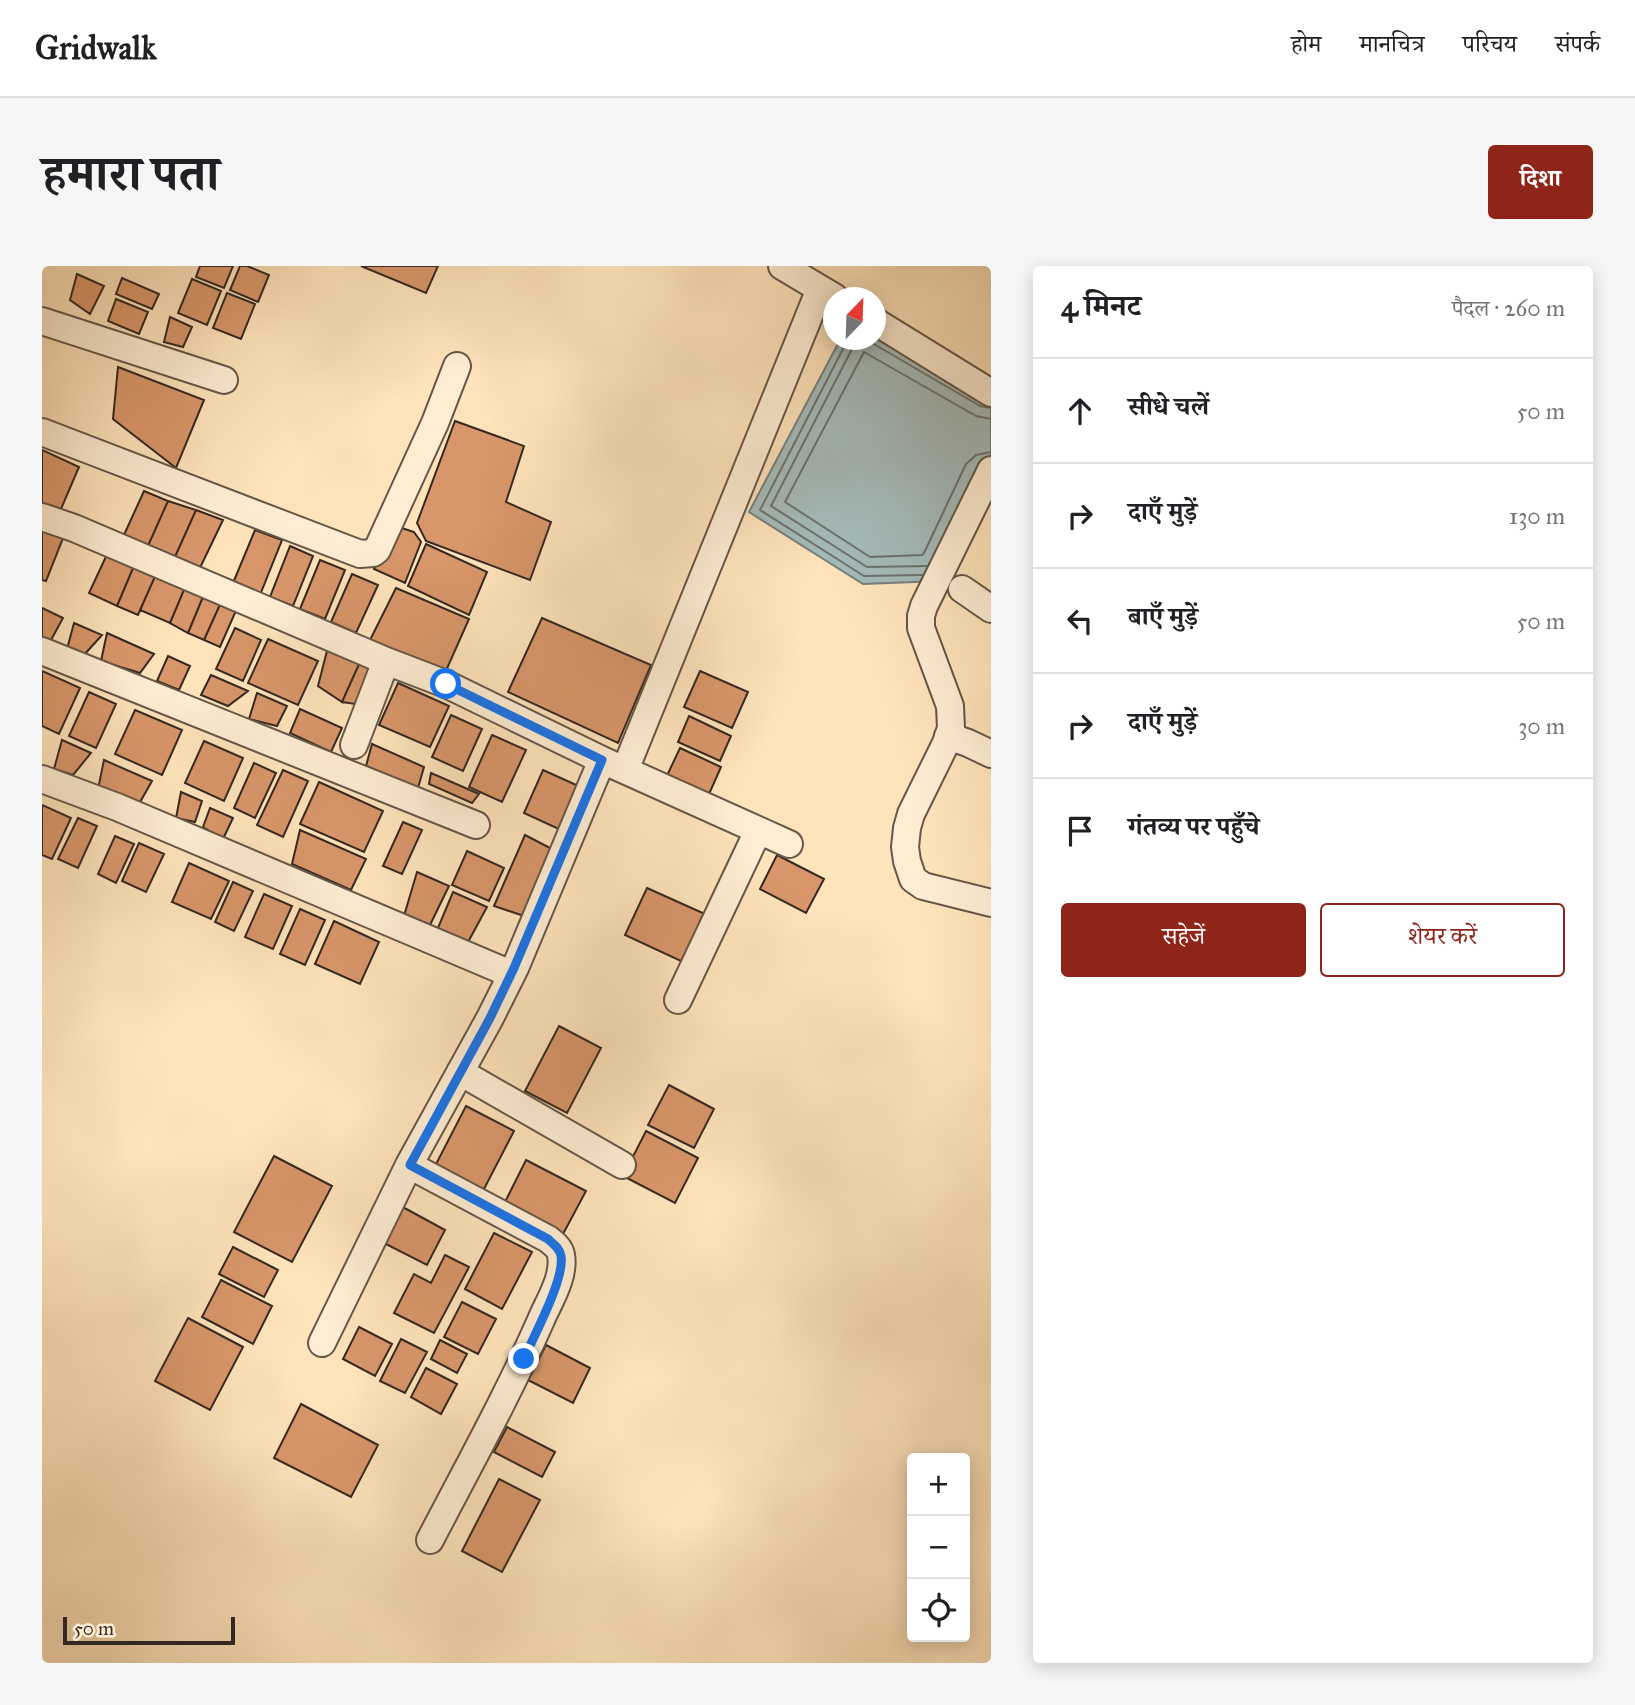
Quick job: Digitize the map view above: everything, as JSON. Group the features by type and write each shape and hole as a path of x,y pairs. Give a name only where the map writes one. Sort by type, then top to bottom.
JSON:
{"street":[{"path":"782,266 823,291"},
{"path":"322,1343 410,1165 490,1018 614,765 823,302"},
{"path":"42,321 224,380"},
{"path":"886,328 991,393"},
{"path":"42,432 360,554 373,554 435,423 457,366"},
{"path":"991,470 923,606 921,628 950,706 951,728 911,814 905,847 913,879 923,886 991,903"},
{"path":"42,517 446,684 614,765 789,844"},
{"path":"962,589 991,609"},
{"path":"42,651 476,825"},
{"path":"354,745 386,661"},
{"path":"948,736 991,754"},
{"path":"42,779 117,807 511,975"},
{"path":"678,1000 758,831"},
{"path":"460,1072 622,1166"},
{"path":"410,1165 548,1239 559,1249 561,1255 557,1284 524,1359 430,1540"}],"water":[{"path":"886,333 991,394 991,472 940,581 863,584 749,512 835,350 886,350"}],"building":[{"path":"200,266 233,266 224,288 196,277"},
{"path":"240,266 269,275 258,302 230,290"},
{"path":"361,266 438,266 426,293"},
{"path":"77,274 104,286 90,314 70,300"},
{"path":"122,278 159,294 152,309 116,294"},
{"path":"192,279 221,291 207,325 178,313"},
{"path":"227,293 255,304 241,339 213,328"},
{"path":"116,299 148,312 139,334 108,321"},
{"path":"170,317 192,327 183,347 164,342"},
{"path":"118,367 204,400 176,468 113,419"},
{"path":"455,421 524,446 506,502 551,522 530,580 426,541 417,523"},
{"path":"42,450 79,467 61,509 42,503"},
{"path":"144,491 168,501 147,548 123,537"},
{"path":"168,501 196,510 174,559 147,548"},
{"path":"196,510 223,520 199,570 174,559"},
{"path":"42,524 65,533 46,581 42,580"},
{"path":"393,525 414,532 421,542 405,583 374,569"},
{"path":"255,530 282,540 260,595 233,583"},
{"path":"426,544 487,572 469,615 408,586"},
{"path":"290,546 313,556 293,606 270,597"},
{"path":"109,550 136,561 117,606 89,593"},
{"path":"320,560 345,570 325,619 300,609"},
{"path":"136,561 157,572 138,615 117,606"},
{"path":"157,572 186,585 170,623 140,610"},
{"path":"352,574 378,585 356,633 331,622"},
{"path":"186,585 205,592 188,633 170,623"},
{"path":"396,588 469,619 445,673 370,640"},
{"path":"205,592 222,600 204,640 188,633"},
{"path":"222,600 238,606 220,647 204,640"},
{"path":"42,608 63,618 51,640 42,638"},
{"path":"542,618 651,665 618,743 508,692"},
{"path":"74,623 102,635 83,656 67,649"},
{"path":"235,628 261,640 243,681 216,669"},
{"path":"107,633 154,654 140,673 101,661"},
{"path":"268,639 318,661 298,705 248,683"},
{"path":"328,647 360,662 342,702 318,686"},
{"path":"168,656 190,666 179,690 157,681"},
{"path":"360,662 374,662 355,704 342,702"},
{"path":"42,671 80,688 59,734 42,726"},
{"path":"700,671 748,692 732,728 684,707"},
{"path":"211,675 248,691 228,706 201,695"},
{"path":"398,683 449,706 430,747 379,725"},
{"path":"89,692 116,704 96,748 69,736"},
{"path":"257,693 287,706 277,726 249,719"},
{"path":"300,709 342,728 331,752 290,733"},
{"path":"135,710 182,730 162,775 115,754"},
{"path":"451,715 482,729 463,771 432,757"},
{"path":"689,716 731,736 720,761 678,742"},
{"path":"492,735 526,750 502,802 469,787"},
{"path":"62,740 91,753 73,775 54,769"},
{"path":"204,741 243,758 224,801 185,783"},
{"path":"372,744 424,767 418,788 366,766"},
{"path":"680,748 721,767 706,801 664,782"},
{"path":"104,760 152,781 139,804 98,789"},
{"path":"254,763 276,773 255,818 234,808"},
{"path":"283,770 308,781 283,837 257,825"},
{"path":"543,770 583,788 563,831 524,813"},
{"path":"431,773 479,794 472,803 429,784"},
{"path":"319,782 383,811 364,852 300,824"},
{"path":"181,792 202,801 195,822 176,818"},
{"path":"42,805 71,818 52,859 42,855"},
{"path":"210,808 233,818 223,839 203,827"},
{"path":"78,818 97,826 78,868 58,859"},
{"path":"403,822 422,830 402,874 383,866"},
{"path":"300,830 366,859 351,890 292,864"},
{"path":"525,835 554,850 527,917 494,906"},
{"path":"115,836 134,844 116,883 98,874"},
{"path":"139,843 164,854 146,892 122,881"},
{"path":"467,851 504,868 489,901 452,885"},
{"path":"777,855 824,879 806,913 760,889"},
{"path":"189,863 229,881 211,919 172,902"},
{"path":"417,872 449,886 428,929 404,916"},
{"path":"233,882 253,891 234,931 215,922"},
{"path":"647,888 705,914 683,962 625,935"},
{"path":"453,892 487,907 467,944 435,935"},
{"path":"264,894 292,906 273,949 245,937"},
{"path":"300,909 325,920 305,965 280,954"},
{"path":"334,921 379,942 360,984 315,964"},
{"path":"559,1026 601,1048 567,1113 525,1091"},
{"path":"669,1085 714,1109 694,1148 648,1125"},
{"path":"466,1106 514,1131 483,1191 435,1166"},
{"path":"646,1131 698,1158 675,1203 623,1176"},
{"path":"274,1156 332,1186 292,1262 234,1232"},
{"path":"526,1160 586,1191 562,1236 503,1206"},
{"path":"399,1205 445,1230 427,1265 380,1241"},
{"path":"494,1233 532,1252 502,1309 465,1289"},
{"path":"233,1247 278,1270 264,1297 219,1274"},
{"path":"445,1255 469,1267 434,1333 394,1313 414,1274 431,1283"},
{"path":"221,1280 272,1306 253,1344 202,1317"},
{"path":"462,1302 496,1319 478,1354 444,1337"},
{"path":"188,1318 243,1347 210,1410 155,1381"},
{"path":"359,1327 392,1344 375,1376 343,1359"},
{"path":"401,1339 427,1352 405,1393 380,1381"},
{"path":"440,1340 467,1354 457,1373 431,1359"},
{"path":"546,1345 590,1368 573,1403 528,1380"},
{"path":"426,1368 457,1384 441,1414 411,1397"},
{"path":"301,1404 378,1445 351,1497 274,1458"},
{"path":"507,1427 555,1452 542,1477 494,1452"},
{"path":"499,1479 540,1500 502,1572 462,1551"}],"route":[{"path":"446,684 602,760 514,968 490,1018 410,1165 548,1239 559,1249 561,1270 557,1284 524,1359"}]}
